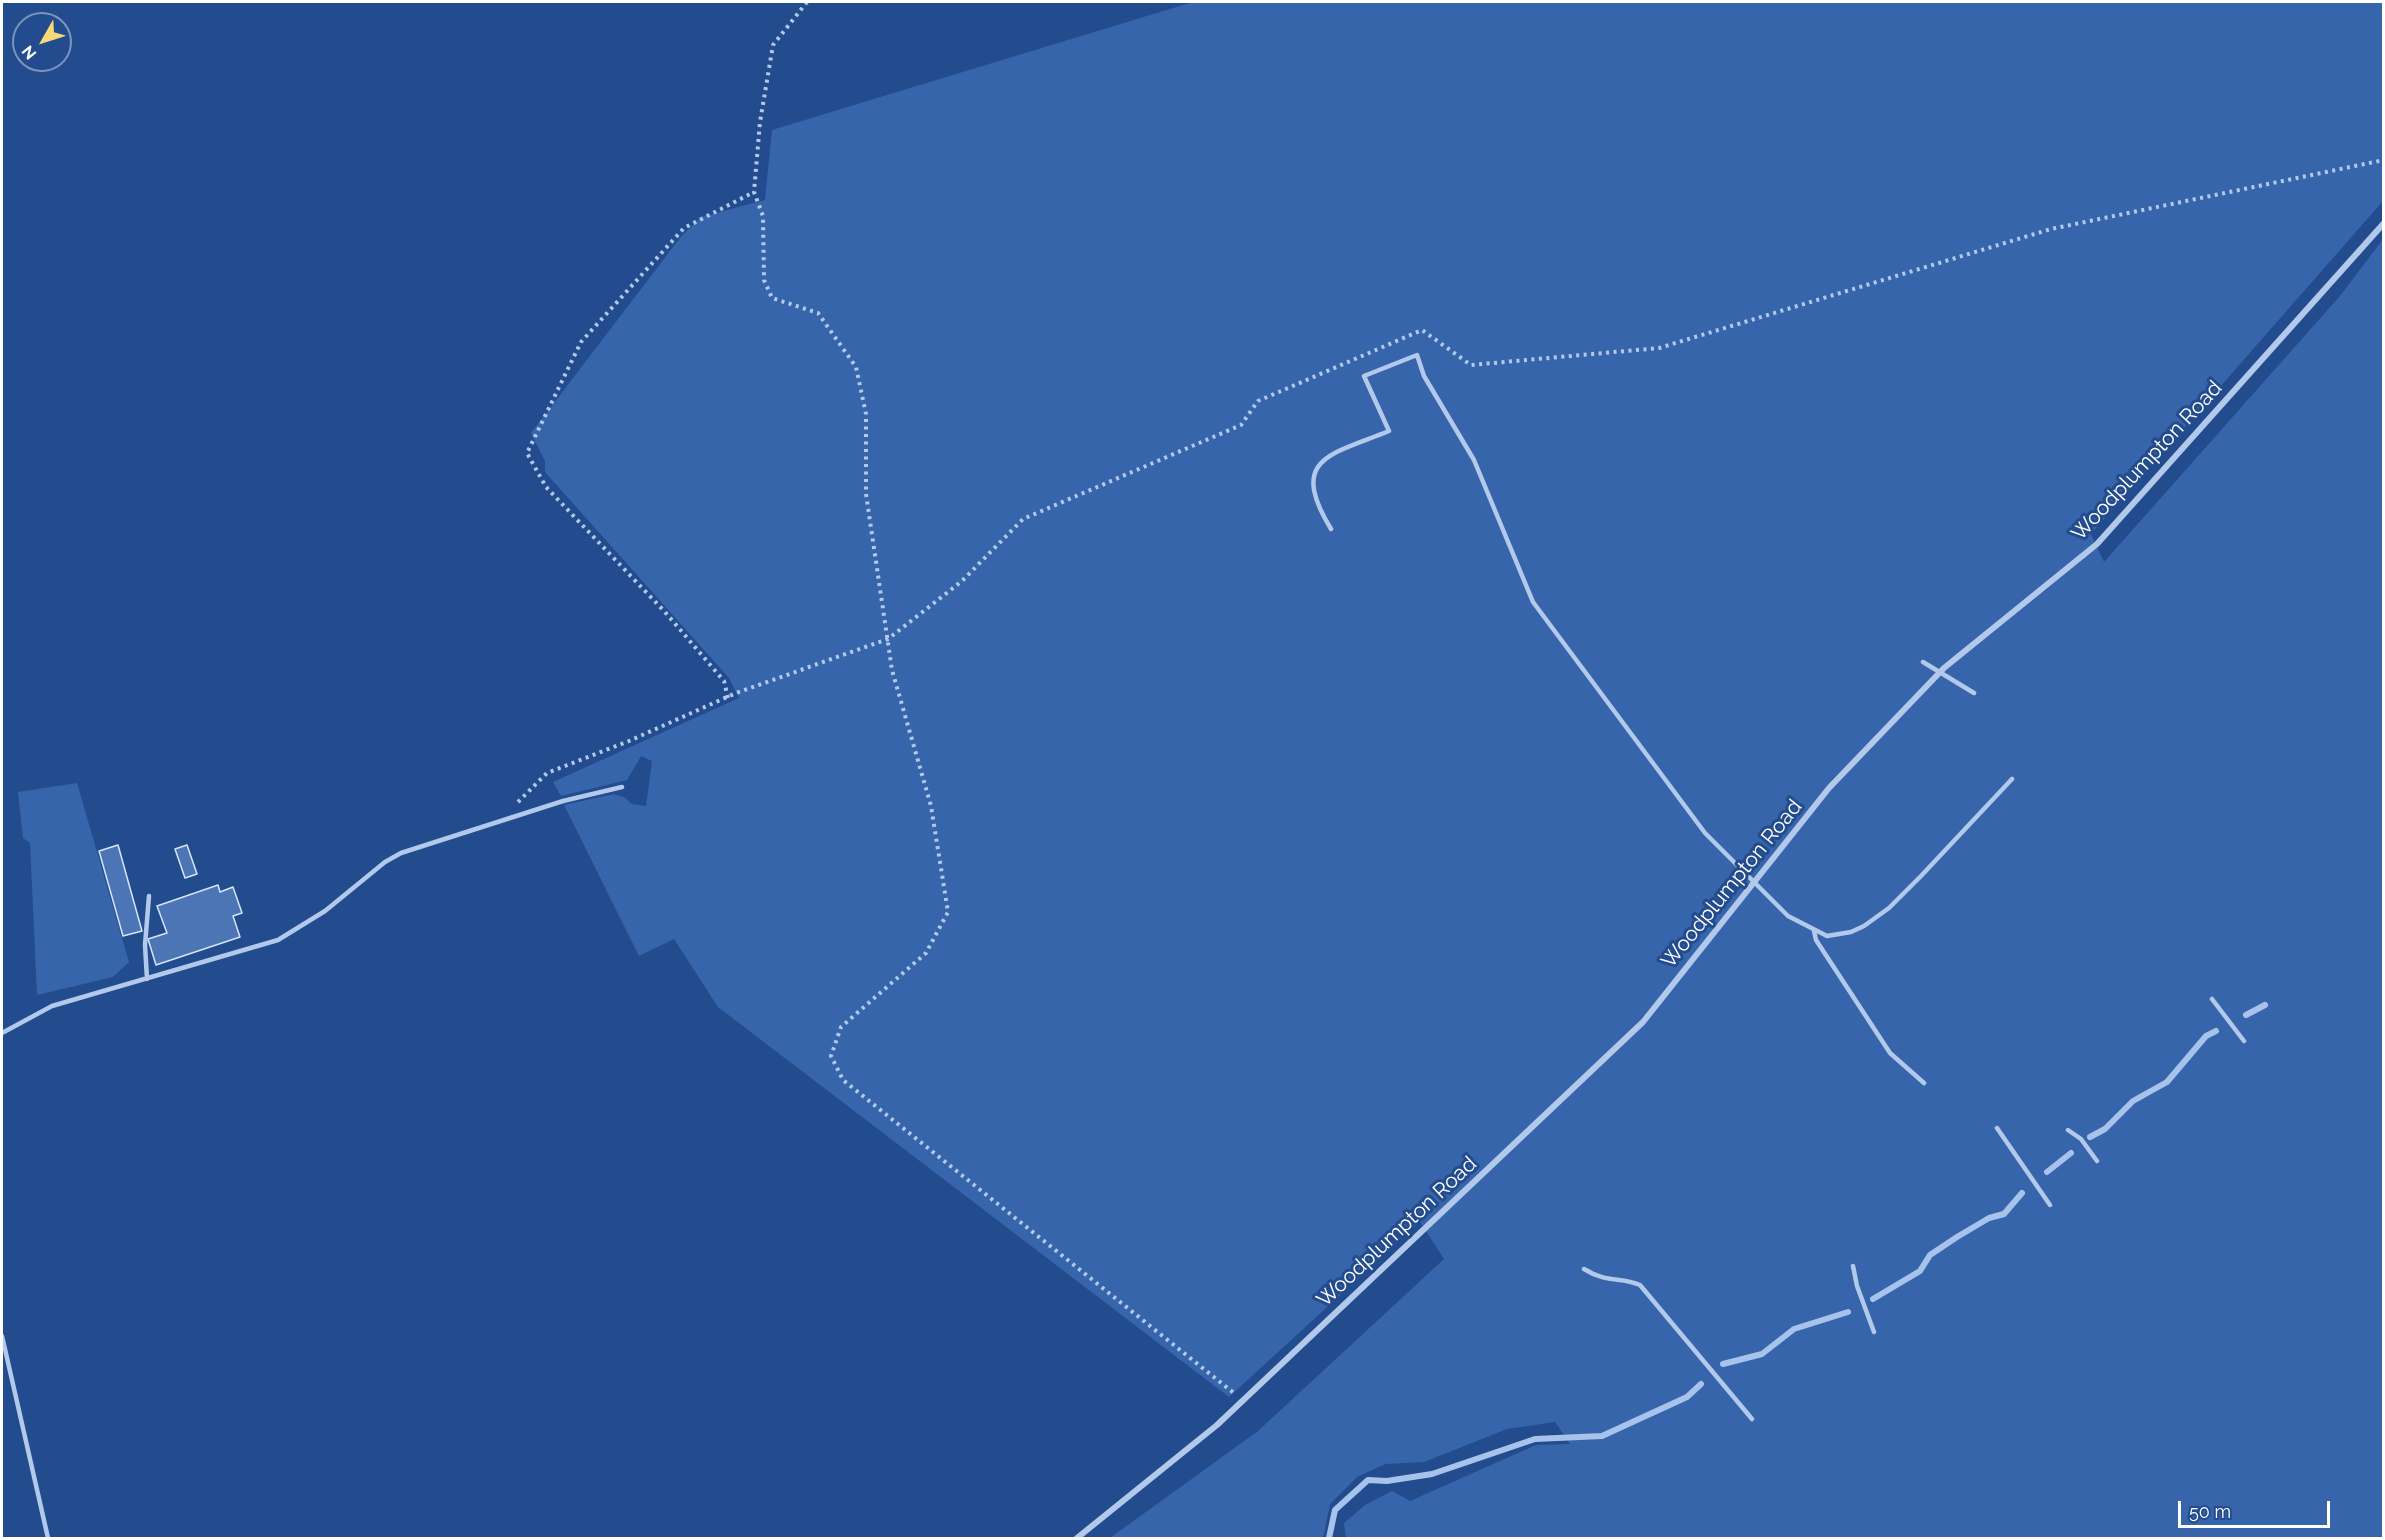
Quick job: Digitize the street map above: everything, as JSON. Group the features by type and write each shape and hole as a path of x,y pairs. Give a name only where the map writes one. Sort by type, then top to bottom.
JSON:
{"street":[{"name":"Woodplumpton Road","path":"1077,1539 1217,1425 1643,1022 1829,789 1940,672 2097,544 2384,223"}],"lane":[{"path":"1331,529 1316,504 1313,492 1312,479 1317,468 1326,457 1389,431 1364,376 1417,356 1424,376 1474,460 1533,602 1705,833 1788,916 1827,936 1851,932 1864,926 1889,908 2012,779"},
{"path":"1923,662 1974,693"},
{"path":"2,1033 52,1006 278,940 325,911 385,862 401,853 563,801 622,788"},
{"path":"147,979 145,945 149,896"},
{"path":"1814,931 1815,940 1890,1053 1924,1083"},
{"path":"2212,999 2244,1041"},
{"path":"1997,1128 2050,1205"},
{"path":"2068,1130 2082,1139 2097,1161"},
{"path":"1853,1266 1857,1286 1874,1332"},
{"path":"1584,1269 1602,1280 1631,1281 1640,1285 1752,1419"},
{"path":"2,1336 48,1539"}],"path":[{"path":"807,2 773,45 760,122 754,192 763,216 765,280 772,298 818,314 856,367 866,414 866,494 892,670 931,806 948,912 926,953 841,1027 831,1056 843,1080 1244,1400"},
{"path":"501,820 547,773 736,693 888,639 962,581 1023,519 1241,425 1258,400 1422,330 1471,365 1659,348 2051,229 2384,160"},
{"path":"728,698 724,681 665,612 546,487 527,453 581,342 684,228 754,192"}],"shaded area":[{"path":"1193,2 2383,2 2383,201 2091,534 2104,562 2340,296 2383,239 2383,1538 1346,1538 1344,1523 1365,1505 1392,1491 1410,1501 1536,1445 1570,1444 1555,1422 1507,1429 1424,1462 1385,1464 1357,1477 1330,1504 1323,1538 1110,1538 1258,1431 1444,1259 1420,1222 1229,1397 718,1007 674,939 639,956 564,805 614,794 624,797 632,804 646,806 652,761 641,756 627,780 561,796 553,782 739,698 729,678 545,472 545,461 531,433 680,238 701,217 765,200 772,130"},
{"path":"77,783 129,962 113,977 37,995 30,843 23,838 18,792"}],"building":[{"path":"118,845 142,931 123,936 99,851"},
{"path":"187,845 197,874 185,878 175,849"},
{"path":"218,885 220,892 233,887 242,913 233,916 240,937 156,965 148,939 167,933 157,906"}],"waterway":[{"path":"2246,1015 2265,1005"},
{"path":"2090,1137 2105,1129 2133,1101 2167,1082 2206,1036 2216,1031"},
{"path":"2047,1172 2071,1153"},
{"path":"1873,1299 1920,1271 1930,1255 1957,1237 1989,1218 2004,1214 2022,1193"},
{"path":"1723,1364 1762,1354 1794,1329 1848,1312"},
{"path":"1329,1538 1335,1510 1368,1480 1387,1481 1432,1474 1535,1439 1602,1436 1687,1397 1701,1384"}]}
